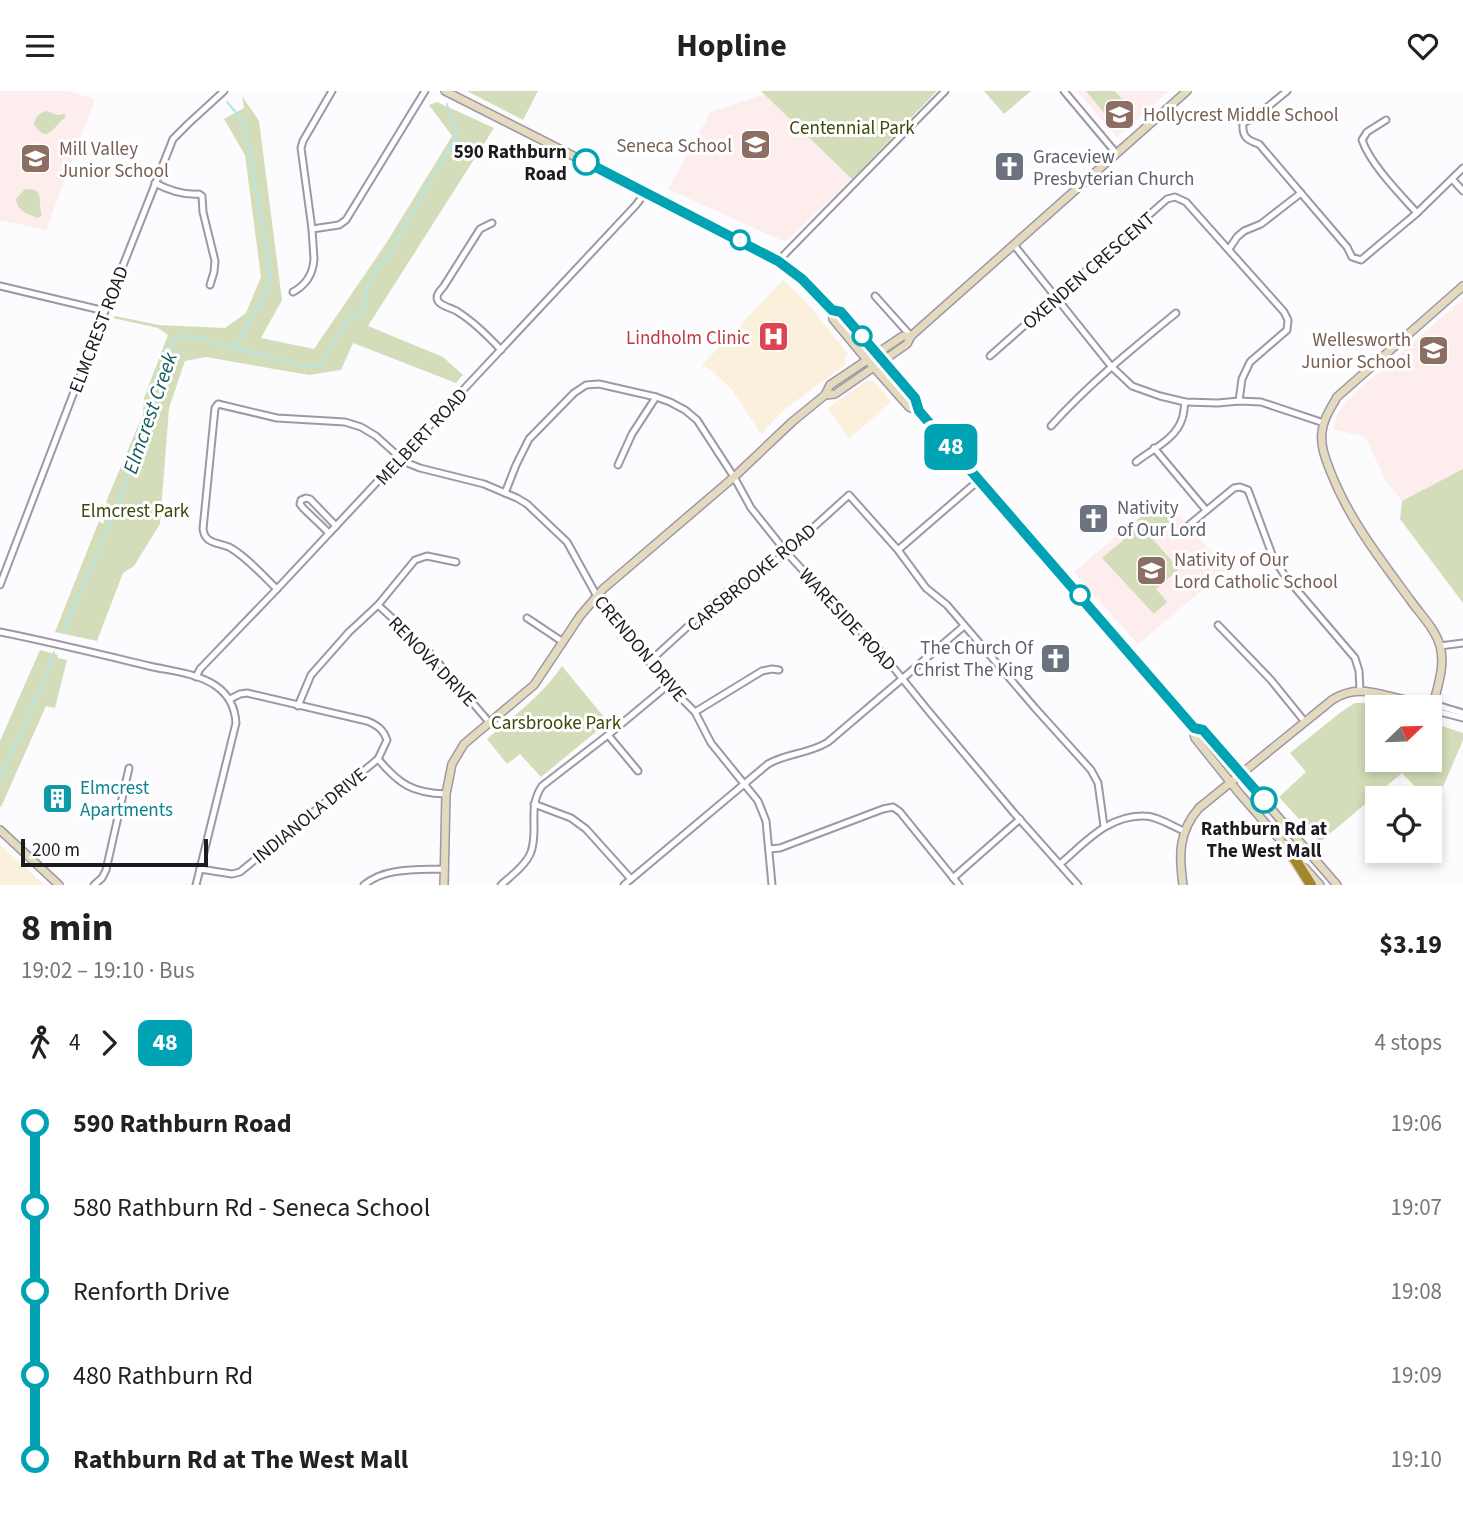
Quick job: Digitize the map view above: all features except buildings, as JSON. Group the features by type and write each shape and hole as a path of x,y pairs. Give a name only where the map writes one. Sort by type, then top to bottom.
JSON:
{"highway":[{"path":"1291,853 1311,885"}],"street":[{"name":"ELMCREST ROAD","path":"0,585 173,139 224,91"},
{"path":"293,292 304,285 312,273 314,259 302,144 332,91"},
{"path":"312,229 339,225 346,220 425,91"},
{"path":"445,91 778,261 802,279 832,310 841,312 915,398 919,411 1194,728 1195,738 1230,783 1320,885"},
{"path":"778,261 945,91"},
{"path":"1064,91 1116,153"},
{"path":"444,885 446,795 452,765 459,750 473,735 534,685 580,616 597,597 613,580 825,395 830,385 867,361 907,344 911,336 1187,91"},
{"path":"1287,91 1254,118 1243,123 1243,133 1248,140 1258,144 1353,257 1361,260 1418,213 1463,168"},
{"path":"1386,120 1367,132 1362,140 1364,147 1418,213"},
{"path":"1452,179 1463,191"},
{"path":"155,183 188,195 202,196 215,261 210,285"},
{"name":"MELBERT ROAD","path":"196,677 200,669 502,350 645,193"},
{"path":"1229,249 1244,231 1261,224 1301,193"},
{"name":"OXENDEN CRESCENT","path":"990,356 1167,199 1175,197 1186,202 1284,312 1288,320 1287,330 1251,362 1242,379 1239,401"},
{"path":"492,222 480,229 438,293 437,299 473,323 502,350"},
{"path":"1014,245 1111,366 1132,386 1185,402 1261,403 1324,423"},
{"path":"0,286 105,311"},
{"path":"1435,695 1441,673 1440,646 1429,625 1358,529 1340,497 1324,455 1322,435 1324,423 1337,397 1463,286"},
{"path":"875,296 911,336"},
{"path":"832,310 833,319 867,361 909,407 919,411"},
{"path":"1051,426 1111,366 1176,313"},
{"path":"825,395 835,394 874,368 881,357"},
{"name":"WARESIDE ROAD","path":"505,493 529,439 574,393 586,385 598,384 656,397 685,410 697,420 751,508 787,553 880,651 1078,885"},
{"path":"618,465 632,434 656,397"},
{"path":"1136,462 1167,440 1176,430 1182,420 1185,402"},
{"name":"CRENDON DRIVE","path":"277,589 236,552 209,541 204,535 216,405 277,418 345,422 361,427 376,436 405,462 484,484 527,504 567,542 597,597 668,685 695,712 711,743 758,801 764,814 772,885"},
{"path":"1154,449 1206,510"},
{"path":"898,550 979,480"},
{"path":"1189,525 1234,488 1248,490 1273,557 1285,576 1355,658 1360,690"},
{"name":"CARSBROOKE ROAD","path":"649,662 730,589 769,567 787,553 849,495 898,550 926,588 947,605 1091,770 1098,783 1104,826"},
{"path":"329,533 301,506 302,499 310,499 336,526"},
{"path":"378,604 419,558 427,556 456,562"},
{"name":"RENOVA DRIVE","path":"298,705 311,675 378,604 430,653 489,722"},
{"path":"527,618 563,642"},
{"path":"1218,625 1271,680 1305,722"},
{"path":"624,885 773,761 811,751 822,745 964,626"},
{"path":"0,632 196,677 216,686 230,699 236,723 196,885"},
{"path":"1440,646 1463,643"},
{"path":"695,712 762,671 779,670"},
{"path":"501,885 518,870 531,852 534,804 542,786 668,685"},
{"path":"1184,885 1180,857 1184,831 1199,808 1338,696 1360,690 1383,695"},
{"path":"230,699 247,693 367,720 380,726 385,733 387,740 378,759 390,774 412,789 446,795"},
{"path":"1442,710 1463,715"},
{"path":"1194,728 1203,730 1337,885"},
{"path":"608,735 638,771"},
{"name":"INDIANOLA DRIVE","path":"200,869 232,874 240,872 378,759"},
{"path":"94,885 105,873 129,768"},
{"path":"534,804 571,818 586,829 631,879"},
{"path":"769,849 780,848 891,806 900,812 959,885"},
{"path":"1060,864 1104,826 1127,818 1145,816 1184,831"},
{"path":"953,877 1020,819"},
{"path":"0,830 59,885"},
{"path":"364,885 369,880 389,872 444,869"}],"shaded area":[{"name":"Mill Valley Junior School","path":"0,91 67,91 95,99 46,230 0,220"},
{"name":"Hollycrest Middle School","path":"1077,91 1169,91 1117,137"},
{"name":"Seneca School","path":"765,94 852,179 785,242 668,189 711,112"},
{"path":"783,280 808,304 848,354 845,357 846,364 785,409 761,434 732,390 710,369 701,366"},
{"name":"Wellesworth Junior School","path":"1463,299 1463,469 1402,501 1384,478 1366,437 1333,429 1337,415 1346,401"},
{"path":"868,380 875,382 891,402 849,439 828,408"},
{"name":"Nativity of Our Lord Catholic School","path":"1163,497 1227,569 1138,644 1074,572"},
{"path":"0,845 45,885 0,885"}],"green space":[{"path":"467,91 538,91 523,120"},
{"name":"Centennial Park","path":"761,91 937,91 852,179"},
{"path":"984,91 1031,91 1004,114"},
{"path":"1086,91 1115,91 1124,102 1107,116"},
{"name":"Elmcrest Park","path":"242,96 259,121 282,300 261,338 314,349 387,242 452,136 429,105 437,102 494,128 368,326 443,357 463,375 456,383 353,343 341,370 309,375 206,357 185,361 169,408 160,524 134,566 123,573 97,641 55,632 99,521 103,524 110,505 106,502 143,414 144,398 168,335 158,328 113,318 115,316 159,325 225,328 246,313 261,277 245,155 224,119 244,108"},
{"path":"47,111 57,115 64,114 66,117 51,132 43,134 34,124 38,115"},
{"path":"25,189 32,189 40,196 42,215 38,218 24,211 17,203 16,199"},
{"path":"1463,469 1463,603 1400,519 1402,501"},
{"path":"1163,498 1177,516 1152,538 1179,569 1156,589 1167,602 1154,614 1102,558 1134,531 1134,527 1139,523 1137,520"},
{"path":"40,650 67,660 55,708 46,706 1,807 0,741"},
{"name":"Carsbrooke Park","path":"562,666 608,722 541,777 520,754 507,764 487,739 536,696"},
{"path":"1355,703 1365,703 1365,772 1442,772 1442,726 1463,733 1463,740 1442,789 1442,786 1414,786 1402,773 1387,786 1365,786 1365,804 1320,842 1279,797 1306,772 1290,753"}],"waterway":[{"path":"227,102 244,122 271,277 260,303 234,349"},
{"name":"Elmcrest Creek","path":"63,633 116,511 165,381 171,346 176,337 190,336 307,367 321,363 347,321 363,311 366,290 377,269 391,251 457,136 447,104"},
{"name":"Elmcrest Creek","path":"0,778 44,681 54,652"}],"bus line":[{"name":"48","path":"586,162 778,261 802,279 832,310 841,312 915,398 919,411 1123,647 1194,728 1203,730 1264,800"}],"place":[{"name":"Hollycrest Middle School","path":"1120,114"},
{"name":"Seneca School","path":"755,145"},
{"name":"Mill Valley Junior School","path":"36,159"},
{"name":"590 Rathburn Road","path":"586,162"},
{"name":"Graceview Presbyterian Church","path":"1010,167"},
{"name":"Lindholm Clinic","path":"773,337"},
{"name":"Wellesworth Junior School","path":"1434,350"},
{"name":"Nativity of Our Lord","path":"1094,518"},
{"name":"Nativity of Our Lord Catholic School","path":"1151,570"},
{"name":"The Church Of Christ The King","path":"1056,658"},
{"name":"Elmcrest Apartments","path":"57,798"},
{"name":"Rathburn Rd at The West Mall","path":"1264,800"}]}
